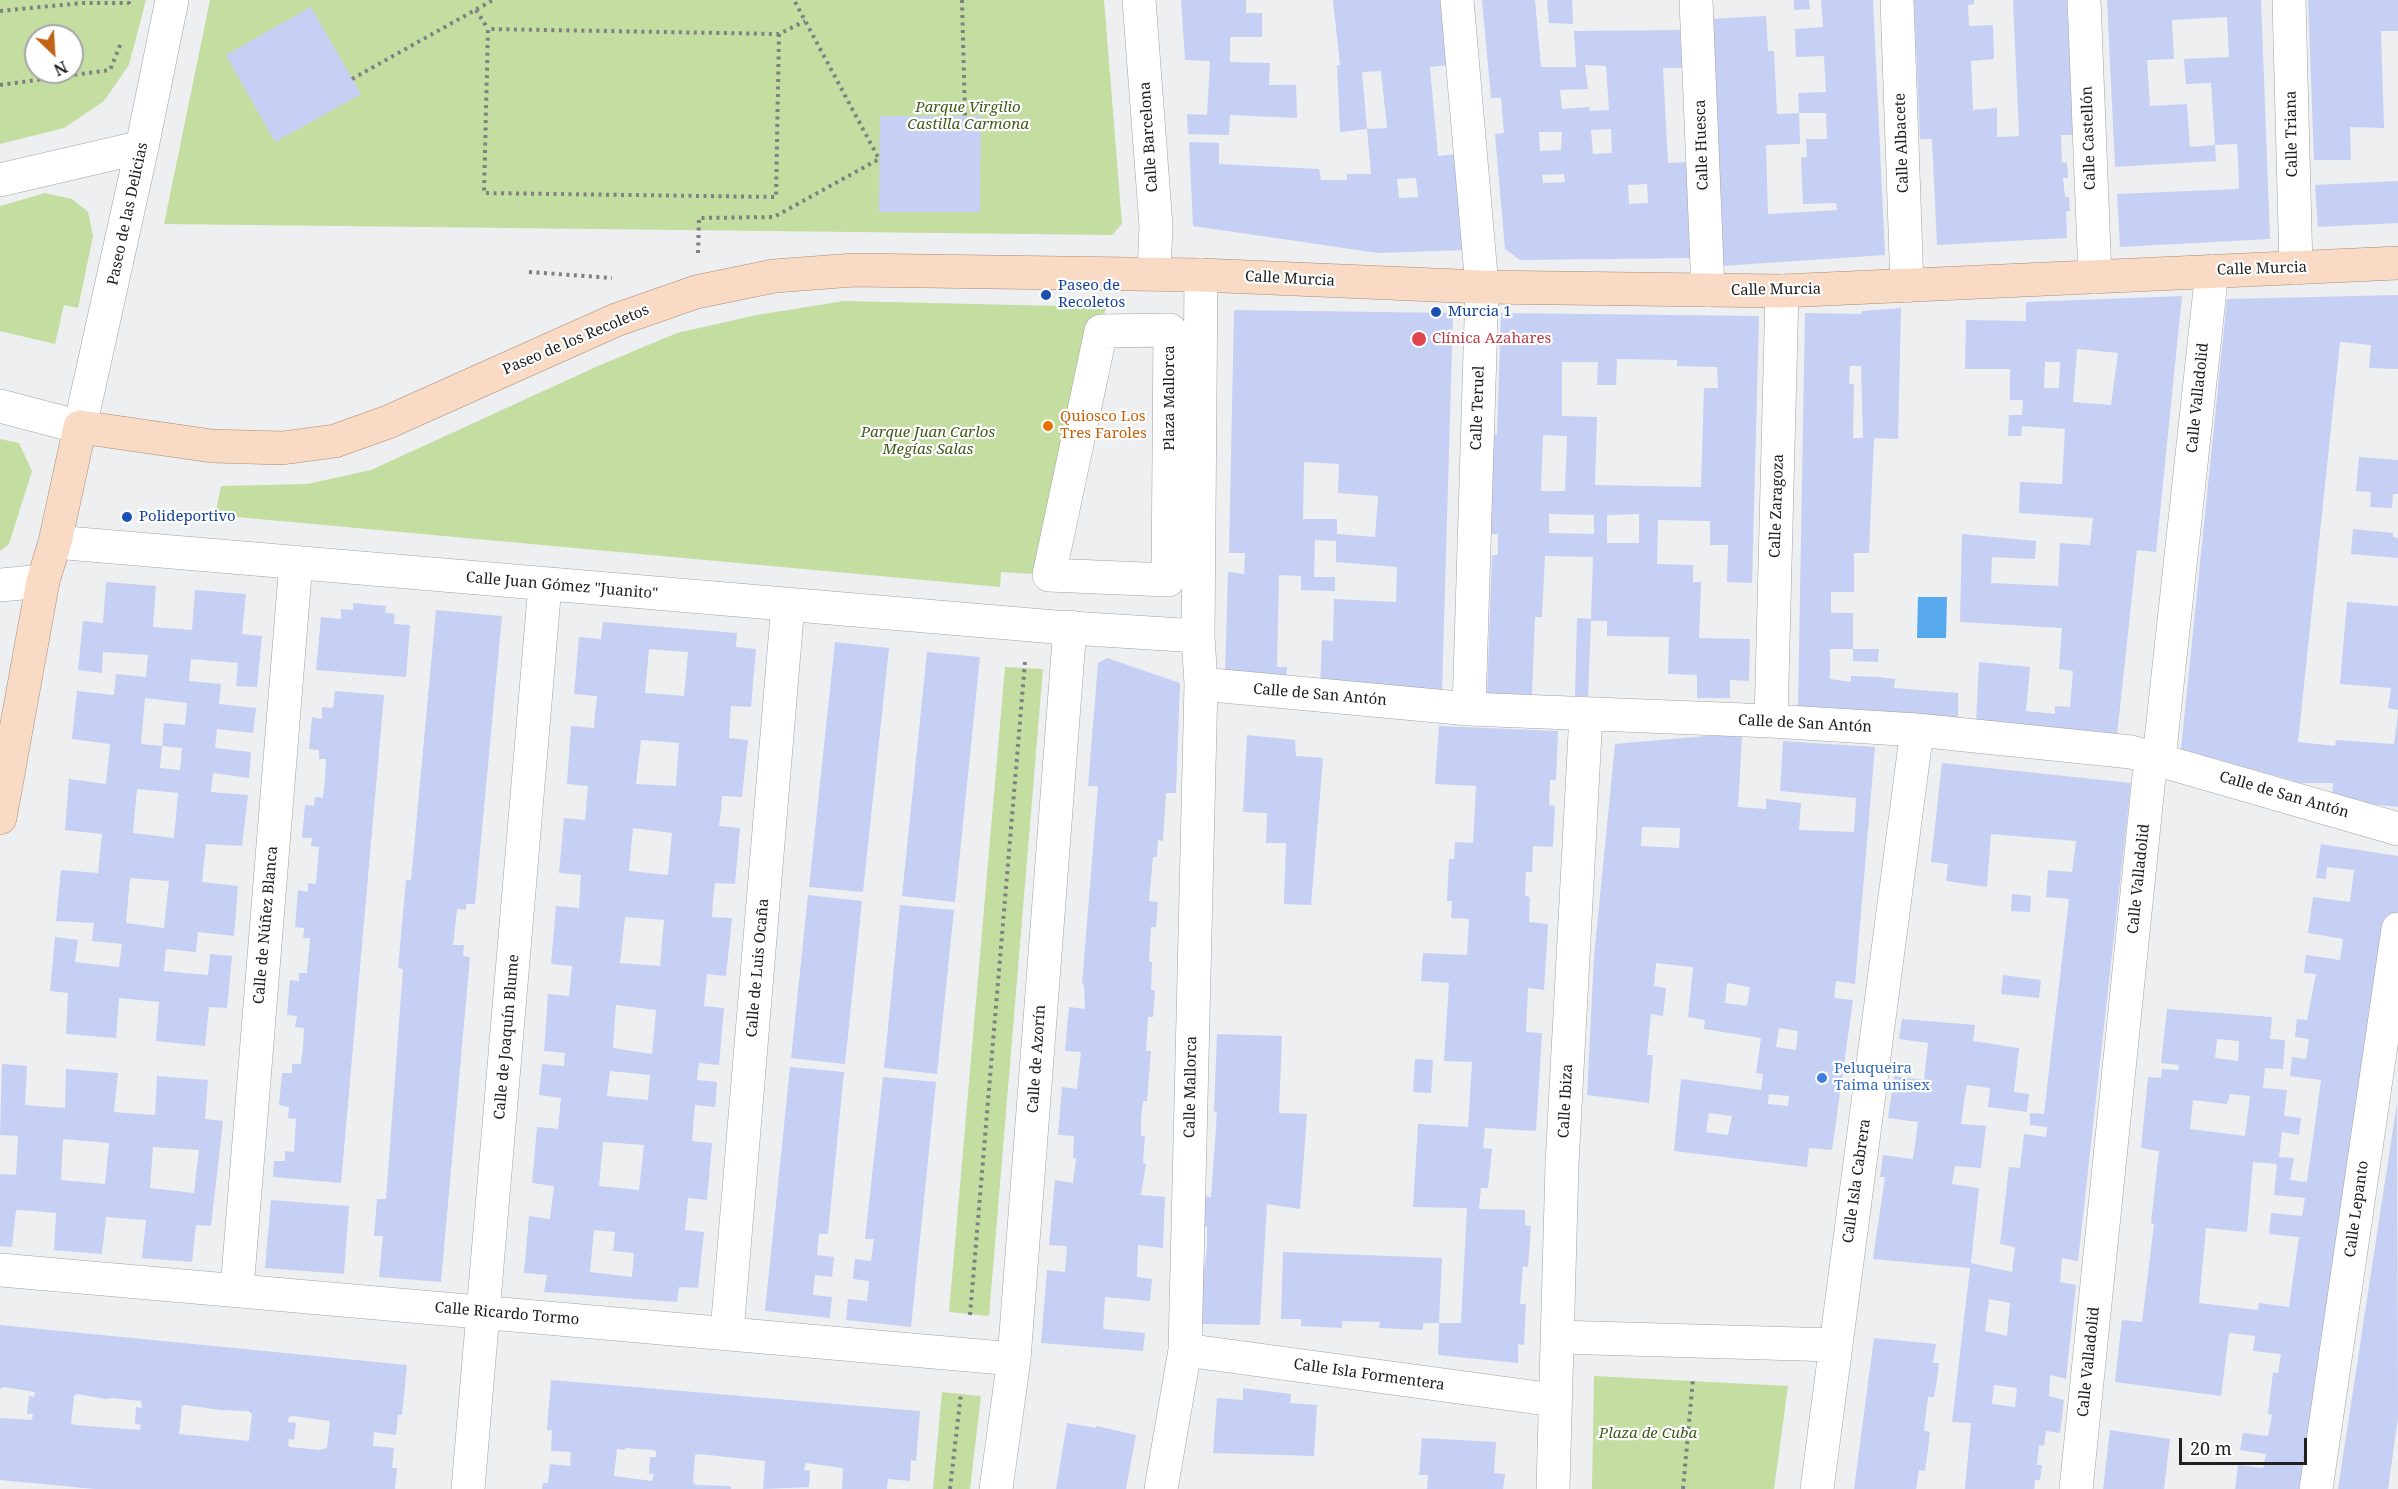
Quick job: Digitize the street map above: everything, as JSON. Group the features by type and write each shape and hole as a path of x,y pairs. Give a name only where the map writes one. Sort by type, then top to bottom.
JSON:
{"main road":[{"name":"Calle Murcia","path":"1154,274 1482,287 1782,291 2398,263"},
{"name":"Paseo de los Recoletos","path":"80,427 212,446 282,448 335,441 388,423 616,320 696,292 774,276 854,270 1154,274"},
{"path":"0,818 42,580 55,542 80,427"}],"street":[{"name":"Paseo de las Delicias","path":"80,427 172,0"},
{"name":"Calle Barcelona","path":"1139,0 1156,226 1154,274"},
{"name":"Calle Teruel","path":"1457,0 1482,287 1469,709"},
{"name":"Calle Huesca","path":"1696,0 1708,290"},
{"name":"Calle Albacete","path":"1897,0 1907,286"},
{"name":"Calle Castellón","path":"2084,0 2094,277"},
{"name":"Calle Triana","path":"2289,0 2295,268"},
{"path":"0,180 142,147"},
{"name":"Calle Valladolid","path":"2076,1489 2149,776 2159,759 2212,271"},
{"name":"Plaza Mallorca","path":"1200,275 1198,636 1201,684"},
{"name":"Calle Zaragoza","path":"1771,721 1782,291"},
{"name":"Plaza Mallorca","path":"1170,330 1168,580 1049,575 1101,331 1170,330"},
{"path":"0,406 80,427"},
{"name":"Calle Juan Gómez \"Juanito\"","path":"55,542 545,585 1070,627"},
{"name":"Calle de Núñez Blanca","path":"237,1289 296,562"},
{"path":"0,585 42,580"},
{"name":"Calle de Joaquín Blume","path":"468,1489 545,585"},
{"name":"Calle de Luis Ocaña","path":"727,1332 788,604"},
{"path":"1070,627 1198,636"},
{"name":"Calle de Azorín","path":"996,1489 1014,1359 1070,627"},
{"name":"Calle de San Antón","path":"1201,684 1469,709 1771,721 1917,730 2131,752 2398,829"},
{"name":"Calle Mallorca","path":"1161,1489 1185,1350 1201,684"},
{"name":"Calle Ibiza","path":"1552,1489 1562,1164 1586,714"},
{"name":"Calle Isla Cabrera","path":"1817,1489 1917,730"},
{"name":"Calle Lepanto","path":"2316,1489 2398,929"},
{"name":"Calle Ricardo Tormo","path":"0,1270 727,1332 1014,1359"},
{"path":"1557,1337 1835,1346"},
{"name":"Calle Isla Formentera","path":"1185,1350 1554,1400"}],"path":[{"path":"352,79 493,0"},
{"path":"698,258 699,218 774,217 879,159 794,0"},
{"path":"963,0 964,116"},
{"path":"0,11 82,3 129,3 128,12"},
{"path":"476,10 488,29 484,193 776,197 779,34"},
{"path":"488,29 779,34 805,21"},
{"path":"0,85 110,70 122,41"},
{"path":"529,272 622,279"},
{"path":"969,1322 1025,658"},
{"path":"1683,1489 1696,1341"},
{"path":"950,1489 961,1391"}],"green space":[{"path":"0,0 146,0 129,65 104,101 64,128 0,144"},
{"name":"Parque Virgilio Castilla Carmona","path":"210,0 1104,0 1122,224 1112,235 164,224"},
{"path":"45,193 72,199 88,212 93,236 78,308 64,305 55,344 0,331 0,206"},
{"name":"Parque Juan Carlos Megías Salas","path":"844,301 1106,307 1049,575 1001,572 1000,587 215,515 221,486 307,484 371,470 598,366 677,333 757,315"},
{"path":"0,439 19,443 32,471 9,544 0,551"},
{"path":"1005,667 1043,669 989,1316 949,1312"},
{"name":"Plaza de Cuba","path":"1594,1376 1788,1386 1774,1489 1592,1489"},
{"path":"942,1392 981,1396 970,1489 933,1489"}],"water":[{"path":"1918,597 1947,597 1946,638 1917,638"}],"building":[{"path":"1181,0 1246,0 1246,13 1262,13 1262,37 1230,37 1230,62 1270,63 1269,85 1296,85 1297,118 1230,115 1229,135 1188,134 1187,114 1207,115 1210,61 1185,60"},
{"path":"1333,0 1443,0 1449,65 1430,67 1438,156 1457,154 1466,250 1378,253 1193,226 1189,142 1219,143 1219,164 1319,169 1321,180 1347,180 1347,174 1371,174 1367,129 1340,132 1337,65 1340,65","holes":["1381,71 1387,128 1367,129 1362,72","1416,178 1418,197 1399,198 1397,179"]},
{"path":"1482,0 1535,0 1541,67 1576,67 1574,31 1680,30 1682,68 1663,68 1668,163 1687,162 1693,258 1520,260 1505,249 1495,134 1504,133 1501,98 1491,98","holes":["1585,65 1606,66 1609,110 1590,111 1589,107 1562,109 1560,90 1588,89","1611,129 1612,153 1593,154 1591,130","1539,132 1562,132 1561,150 1540,151","1564,174 1565,182 1543,183 1542,175","1647,184 1648,203 1629,204 1628,185"]},
{"path":"1547,0 1572,0 1573,24 1549,23"},
{"path":"1794,0 1809,0 1810,9 1794,10"},
{"path":"1821,0 1873,0 1885,255 1722,266 1708,19 1766,16 1768,51 1774,51 1777,114 1799,113 1798,93 1826,92 1824,56 1796,57 1795,29 1823,27","holes":["1799,113 1826,113 1827,139 1806,139 1807,157 1801,158 1803,204 1836,203 1837,210 1768,214 1766,145 1800,144"]},
{"path":"1914,0 1974,0 1974,4 1968,5 1969,26 1993,25 1994,59 1971,61 1973,110 1997,108 1997,137 2019,136 2013,0 2067,0 2073,135 2061,135 2062,162 2067,163 2068,178 2063,178 2065,197 2069,197 2070,211 2066,211 2067,238 1937,245 1932,139 1920,139"},
{"path":"2107,0 2261,0 2270,239 2120,247 2117,194 2239,189 2238,159 2237,144 2215,145 2216,161 2115,167","holes":["2227,17 2229,57 2184,59 2186,84 2211,83 2215,145 2190,147 2187,104 2150,106 2147,60 2174,59 2172,20"]},
{"path":"2308,0 2398,0 2398,31 2381,31 2384,128 2350,127 2351,160 2314,160"},
{"path":"311,7 361,94 275,142 226,55"},
{"path":"880,116 981,116 980,212 879,212"},
{"path":"2398,181 2398,223 2318,227 2315,185"},
{"path":"2398,295 2398,369 2369,368 2371,345 2340,342 2298,742 2335,746 2336,740 2394,744 2398,712 2398,807 2332,800 2333,783 2301,783 2181,749 2227,299"},
{"path":"2182,296 2156,552 2137,550 2117,735 1976,722 1979,662 2030,667 2026,711 2055,714 2055,706 2070,707 2073,671 2059,669 2062,628 1960,622 1962,534 2036,541 2035,559 1992,557 1991,583 2058,586 2060,543 2090,545 2093,518 2019,513 2020,482 2062,484 2065,429 2022,426 2021,436 2008,436 2009,415 2022,415 2023,400 2010,400 2010,369 1965,369 1966,320 2026,321 2026,302","holes":["2077,349 2118,353 2111,405 2073,402","2045,362 2060,362 2059,388 2044,388"]},
{"path":"1901,308 1898,439 1874,438 1869,553 1854,553 1854,592 1831,592 1831,613 1853,613 1853,649 1830,649 1830,679 1851,682 1851,676 1878,677 1895,679 1894,688 1958,693 1958,721 1798,706 1805,313 1862,314 1862,311","holes":["1850,366 1861,366 1863,438 1853,438 1854,384 1849,384"]},
{"path":"1234,310 1453,313 1442,691 1320,686 1322,640 1333,641 1334,599 1396,602 1397,567 1336,562 1336,541 1315,540 1314,577 1335,577 1335,591 1301,590 1301,576 1279,575 1277,667 1287,667 1286,683 1225,675 1228,572 1244,574 1245,553 1229,553","holes":["1304,462 1339,464 1338,493 1378,496 1375,537 1337,534 1337,519 1303,519"]},
{"path":"1501,313 1759,316 1752,583 1727,582 1728,545 1710,545 1710,521 1658,520 1657,564 1693,565 1693,582 1701,582 1699,638 1750,639 1749,681 1730,680 1730,698 1697,698 1697,675 1668,674 1669,637 1607,636 1607,621 1591,621 1588,696 1575,696 1577,618 1591,619 1593,557 1545,556 1542,617 1535,617 1532,695 1487,694 1492,555 1498,555 1498,534 1488,534 1491,434 1497,435","holes":["1617,359 1677,360 1677,366 1717,367 1718,388 1704,388 1701,487 1595,485 1597,417 1562,416 1562,362 1598,362 1597,385 1616,385","1543,435 1567,436 1565,491 1541,491","1549,514 1594,515 1594,534 1549,533","1639,514 1639,543 1607,543 1607,515"]},
{"path":"2359,457 2398,460 2398,494 2393,494 2392,508 2370,507 2371,492 2356,491"},
{"path":"2353,529 2393,533 2393,537 2398,538 2398,558 2351,554"},
{"path":"106,582 156,586 153,627 192,630 195,590 246,594 242,634 262,636 257,687 236,686 238,663 191,659 189,681 221,684 219,704 256,708 253,733 217,729 215,748 251,752 249,778 213,773 211,792 248,795 242,846 206,844 202,882 238,886 234,936 198,932 196,952 166,949 164,971 208,975 210,954 232,956 227,1008 209,1007 205,1046 156,1041 159,1002 119,998 116,1038 66,1034 68,993 50,991 55,937 78,940 75,962 119,967 122,944 92,941 94,923 56,921 61,870 98,873 102,834 65,830 69,779 106,784 110,744 72,739 77,691 114,695 116,674 146,677 148,655 103,652 102,673 78,670 83,621 103,623","holes":["145,698 187,703 185,725 164,723 162,746 141,744","162,746 182,748 180,770 160,768","137,789 178,793 174,838 133,833","130,878 169,881 164,928 126,923"]},
{"path":"2347,602 2398,606 2398,710 2388,708 2391,688 2340,684"},
{"path":"353,603 386,606 385,613 395,614 394,624 410,625 406,677 316,670 321,617 341,619 341,609 353,610"},
{"path":"436,610 502,616 475,904 466,904 466,910 457,909 453,945 464,945 463,956 470,957 441,1282 379,1277 383,1236 374,1236 377,1199 386,1199 403,969 398,968 406,880 411,880"},
{"path":"603,622 737,633 736,647 756,649 751,707 731,706 729,738 748,740 742,797 722,796 719,826 740,828 735,884 715,883 713,900 712,917 732,918 726,976 707,974 704,1006 724,1008 719,1065 699,1063 697,1080 717,1082 715,1107 695,1105 692,1141 712,1143 707,1200 688,1198 685,1230 704,1232 698,1288 679,1287 677,1302 544,1292 547,1275 524,1273 529,1216 550,1219 554,1186 532,1183 537,1127 558,1129 561,1098 539,1095 542,1064 564,1066 565,1053 544,1051 548,994 569,996 572,966 551,964 556,906 579,908 581,875 559,873 564,818 585,820 588,786 567,784 571,726 594,728 597,696 574,694 579,637 601,639","holes":["649,649 688,652 684,696 645,693","641,740 679,743 676,786 636,784","633,828 672,833 668,875 629,871","625,917 664,920 660,966 620,963","616,1005 656,1010 652,1054 613,1048","610,1071 650,1075 648,1100 607,1096","603,1142 644,1145 639,1190 599,1186","594,1230 615,1232 613,1251 634,1253 632,1277 590,1272"]},
{"path":"835,642 889,648 863,892 809,887"},
{"path":"1853,649 1879,649 1878,662 1853,661"},
{"path":"927,652 980,657 955,902 902,896"},
{"path":"1107,658 1180,683 1176,793 1166,793 1163,841 1158,840 1157,857 1153,857 1149,901 1158,902 1156,927 1151,927 1149,962 1152,962 1151,990 1155,990 1153,1017 1148,1017 1146,1051 1151,1051 1147,1101 1143,1101 1141,1120 1141,1136 1145,1136 1143,1163 1146,1164 1141,1195 1165,1197 1163,1248 1138,1245 1137,1277 1152,1279 1150,1301 1105,1297 1103,1329 1145,1333 1143,1351 1041,1343 1047,1270 1065,1272 1067,1246 1049,1245 1055,1180 1073,1183 1076,1159 1073,1158 1074,1136 1058,1135 1062,1087 1077,1089 1081,1052 1065,1051 1069,1007 1085,1009 1084,984 1082,985 1098,786 1088,786 1098,663"},
{"path":"335,691 384,695 341,1183 273,1177 274,1161 285,1161 285,1151 294,1152 296,1119 288,1118 289,1107 279,1105 282,1073 292,1073 292,1064 301,1064 303,1046 304,1028 295,1027 297,1016 287,1015 290,980 299,981 299,973 307,973 310,938 303,938 304,928 295,927 298,890 308,892 308,883 316,884 319,847 311,846 312,838 302,838 305,805 314,806 315,797 323,798 325,779 326,759 319,759 319,750 309,749 312,717 322,719 322,707 333,708"},
{"path":"1439,726 1558,731 1556,780 1550,780 1549,805 1555,806 1553,847 1533,846 1532,872 1526,872 1525,896 1530,897 1529,922 1548,924 1544,990 1528,988 1526,1032 1542,1033 1536,1131 1485,1128 1483,1148 1492,1149 1488,1188 1481,1188 1479,1209 1525,1210 1525,1225 1531,1226 1528,1267 1523,1266 1520,1304 1526,1304 1524,1345 1518,1344 1518,1363 1438,1355 1439,1323 1461,1323 1467,1208 1413,1207 1418,1124 1468,1127 1472,1062 1444,1061 1449,983 1421,981 1423,953 1467,955 1469,919 1451,918 1452,901 1447,901 1449,859 1454,859 1455,842 1473,843 1476,786 1435,784"},
{"path":"1247,735 1295,740 1296,756 1323,758 1311,905 1284,904 1286,843 1266,843 1267,813 1243,812"},
{"path":"1718,735 1742,737 1738,807 1766,809 1766,799 1801,803 1799,830 1854,832 1856,798 1780,791 1783,741 1875,747 1855,984 1836,981 1834,998 1853,1000 1832,1150 1809,1148 1807,1167 1674,1151 1681,1079 1761,1090 1763,1074 1756,1073 1761,1038 1704,1029 1705,1020 1688,1017 1693,967 1656,963 1654,986 1666,988 1663,1016 1651,1014 1647,1055 1653,1055 1649,1103 1587,1095 1594,957 1615,744","holes":["1642,827 1680,828 1679,848 1641,846","1727,983 1750,987 1747,1006 1725,1003","1779,1028 1798,1031 1796,1050 1776,1047","1769,1094 1789,1096 1788,1106 1768,1104","1709,1113 1732,1116 1728,1135 1706,1132"]},
{"path":"1942,763 2131,783 2078,1261 2062,1258 2060,1282 2076,1285 2066,1379 2050,1375 2049,1396 2064,1400 2060,1433 2046,1431 2044,1446 2039,1445 2037,1465 2042,1465 2040,1480 2035,1480 2034,1489 1965,1489 1971,1423 1952,1422 1970,1268 1873,1259 1885,1177 1880,1177 1883,1155 1913,1159 1918,1122 1888,1118 1894,1076 1924,1080 1928,1043 1899,1039 1902,1019 1975,1025 1973,1041 2019,1048 2014,1092 2029,1094 2027,1112 1988,1107 1990,1088 1967,1085 1961,1124 1986,1126 1981,1168 1955,1166 1952,1184 1979,1188 1971,1263 2012,1272 2015,1247 2000,1244 2009,1167 2020,1168 2024,1134 2046,1137 2047,1127 2030,1125 2030,1113 2044,1114 2069,899 2046,897 2048,870 2072,872 2076,841 1991,834 1987,887 1946,881 1948,864 1931,862","holes":["1989,1299 2010,1303 2007,1336 1985,1331","1994,1385 2017,1388 2015,1407 1992,1404"]},
{"path":"2321,844 2398,856 2398,915 2309,1489 2235,1489 2238,1465 2263,1468 2266,1454 2240,1450 2243,1433 2268,1436 2272,1415 2268,1414 2273,1372 2278,1373 2281,1354 2253,1351 2255,1336 2229,1333 2221,1396 2115,1382 2122,1320 2142,1322 2154,1224 2151,1223 2159,1151 2141,1148 2148,1077 2161,1078 2162,1069 2178,1070 2179,1065 2161,1063 2167,1009 2272,1017 2270,1039 2285,1040 2283,1069 2265,1068 2263,1088 2287,1090 2284,1116 2301,1118 2299,1135 2282,1132 2279,1157 2294,1158 2290,1180 2307,1182 2321,1080 2290,1076 2292,1057 2306,1059 2309,1039 2295,1037 2297,1019 2307,1020 2316,974 2304,973 2306,955 2340,960 2343,939 2308,933 2313,897 2350,902 2354,870 2327,867 2326,879 2316,878","holes":["2217,1039 2239,1041 2238,1061 2215,1058","2230,1094 2250,1096 2245,1136 2190,1129 2193,1100 2227,1104","2253,1162 2277,1164 2274,1195 2305,1198 2302,1216 2271,1213 2269,1234 2299,1237 2289,1307 2259,1303 2258,1310 2199,1303 2206,1228 2247,1232"]},
{"path":"2012,894 2031,896 2030,912 2011,911"},
{"path":"808,895 862,901 845,1064 791,1058"},
{"path":"900,905 954,910 937,1074 884,1068"},
{"path":"2003,975 2041,980 2039,998 2001,994"},
{"path":"1217,1034 1282,1036 1279,1113 1307,1114 1300,1209 1267,1204 1260,1325 1202,1324 1203,1304 1198,1304 1200,1264 1205,1265 1207,1245 1207,1227 1202,1226 1203,1196 1211,1197 1217,1112 1214,1111"},
{"path":"1415,1059 1433,1060 1431,1093 1413,1092"},
{"path":"2,1064 27,1066 25,1105 65,1108 66,1069 118,1073 114,1112 155,1115 157,1076 208,1080 205,1119 223,1121 211,1226 196,1225 192,1262 142,1258 146,1220 106,1217 102,1254 54,1250 56,1213 16,1210 12,1247 0,1246 0,1174 16,1175 18,1136 0,1135","holes":["63,1139 109,1143 105,1184 61,1180","153,1147 199,1150 194,1193 150,1188"]},
{"path":"790,1067 844,1072 828,1234 819,1234 817,1255 834,1257 832,1277 815,1275 813,1295 832,1297 830,1318 765,1311"},
{"path":"883,1077 936,1082 911,1327 846,1320 848,1299 867,1301 869,1281 853,1279 855,1259 871,1261 874,1239 865,1239"},
{"path":"2397,1103 2398,1418 2388,1489 2338,1489"},
{"path":"271,1200 349,1206 344,1274 265,1268"},
{"path":"1283,1252 1442,1258 1439,1323 1423,1323 1423,1330 1379,1328 1380,1322 1342,1321 1342,1328 1301,1326 1301,1319 1281,1319"},
{"path":"0,1325 407,1365 402,1415 398,1415 396,1435 374,1432 373,1446 394,1448 392,1468 397,1468 395,1489 95,1489 0,1480 0,1418 32,1420 33,1414 27,1414 29,1396 34,1397 35,1392 4,1387 0,1389","holes":["77,1394 106,1399 141,1401 142,1408 136,1407 135,1424 141,1425 140,1430 71,1423 74,1396","182,1406 248,1411 252,1414 249,1441 179,1434","289,1417 330,1421 327,1448 319,1450 290,1447 289,1439 294,1440 296,1423 288,1422"]},
{"path":"1874,1338 1936,1344 1933,1363 1939,1363 1934,1397 1928,1397 1924,1431 1930,1432 1925,1471 1919,1470 1916,1489 1854,1489"},
{"path":"551,1380 920,1411 916,1461 911,1460 910,1481 888,1479 887,1489 842,1489 843,1468 806,1463 804,1470 810,1471 809,1487 763,1489 765,1461 699,1454 695,1455 693,1482 696,1485 731,1486 731,1489 542,1489 543,1483 548,1483 550,1464 570,1466 571,1452 551,1451 552,1430 547,1430","holes":["617,1449 654,1450 656,1457 650,1457 649,1474 654,1474 652,1481 614,1476"]},
{"path":"1243,1388 1291,1394 1290,1403 1317,1405 1314,1456 1213,1453 1217,1398 1243,1400"},
{"path":"1067,1423 1096,1428 1097,1426 1136,1435 1126,1489 1056,1489"},
{"path":"2110,1430 2170,1439 2164,1489 2103,1489"},
{"path":"1422,1438 1496,1442 1494,1473 1505,1474 1503,1489 1427,1489 1428,1475 1419,1475"}],"place":[{"name":"Paseo de Recoletos","path":"1046,295"},
{"name":"Murcia 1","path":"1436,312"},
{"name":"Clínica Azahares","path":"1419,339"},
{"name":"Quiosco Los Tres Faroles","path":"1048,426"},
{"name":"Polideportivo","path":"127,517"},
{"name":"Peluqueira Taima unisex","path":"1822,1078"}]}
